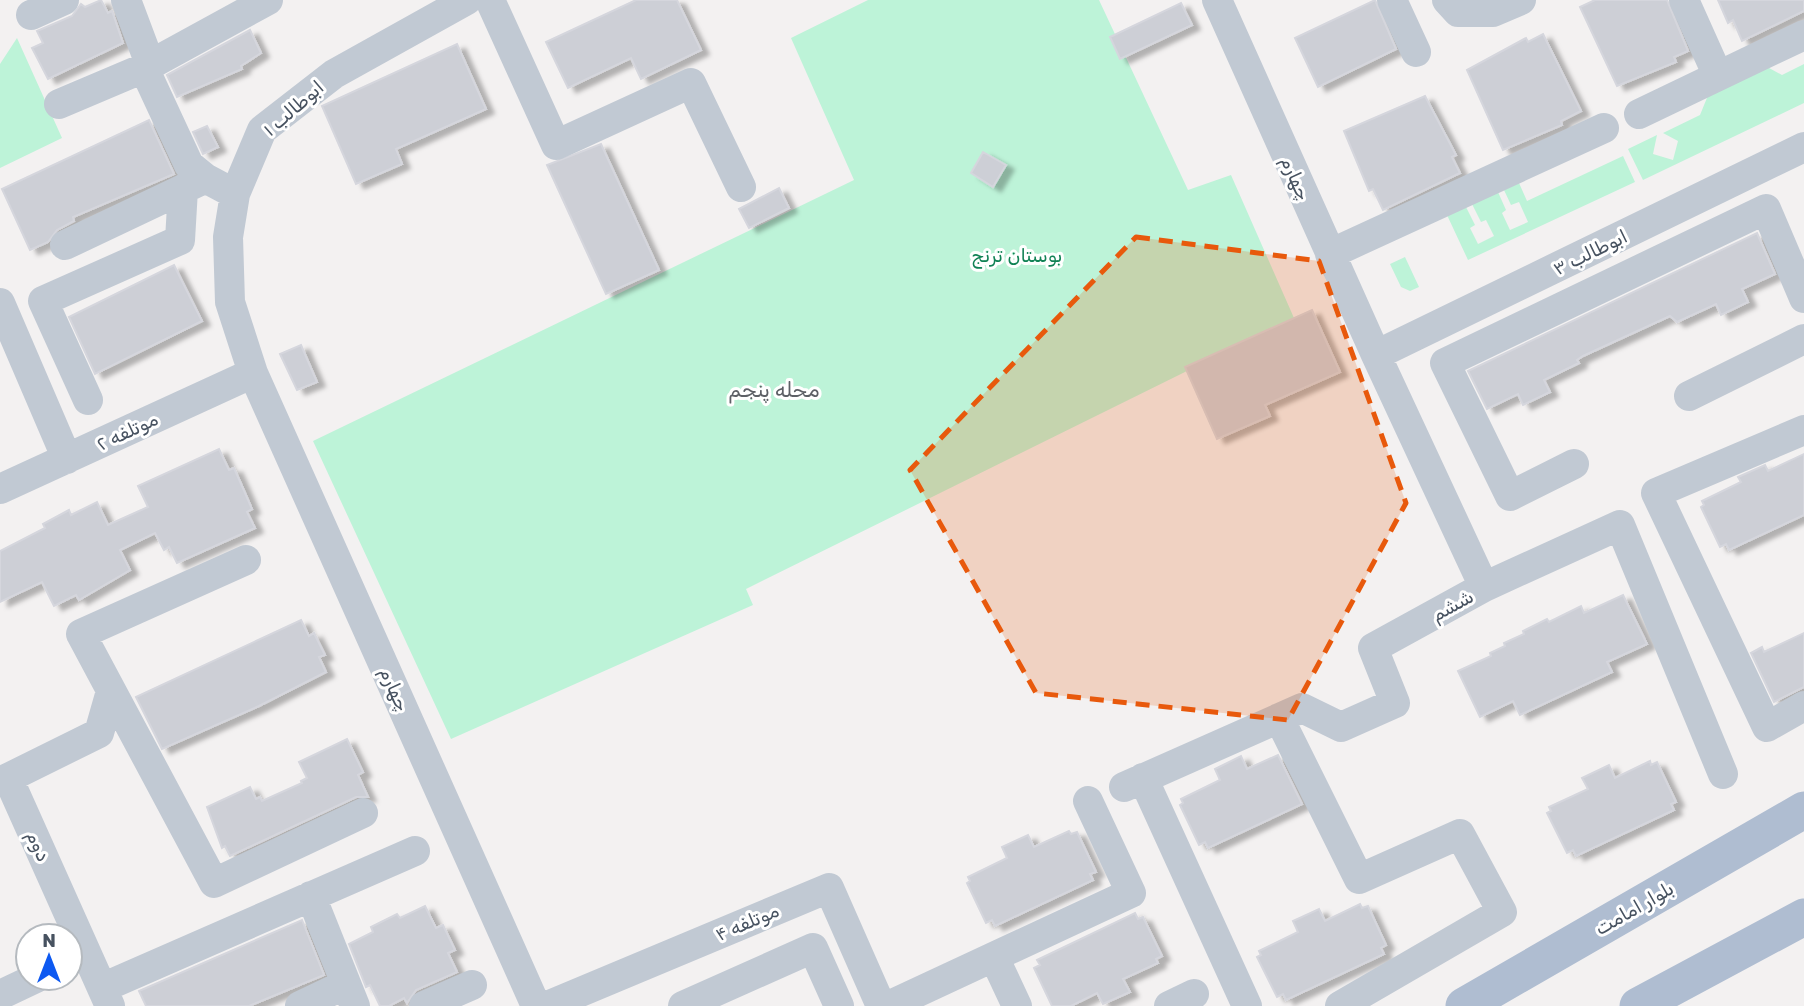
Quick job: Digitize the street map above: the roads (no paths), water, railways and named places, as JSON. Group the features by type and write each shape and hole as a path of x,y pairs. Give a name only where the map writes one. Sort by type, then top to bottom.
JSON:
{"main road":[{"name":"بلوار امامت","path":"1464,1006 1804,810"},
{"path":"1638,1006 1804,917"}],"street":[{"path":"31,15 64,0"},
{"path":"88,400 43,301 180,240 194,184 189,164 147,66 127,0"},
{"path":"59,104 147,66 268,0"},
{"name":"ابوطالب ۱","path":"253,373 230,302 228,237 235,194 262,130 334,74 467,0"},
{"path":"490,0 556,145 691,83 741,187"},
{"name":"چهارم","path":"1217,0 1376,355"},
{"path":"1392,0 1416,52"},
{"path":"1447,0 1458,12 1493,12 1521,0"},
{"path":"1684,0 1718,76"},
{"path":"1639,114 1804,34"},
{"path":"1330,254 1604,128"},
{"name":"ابوطالب ۳","path":"1376,355 1801,157"},
{"path":"65,245 194,184 235,194"},
{"path":"1574,464 1510,496 1445,363 1766,209 1804,298"},
{"path":"0,303 67,459"},
{"path":"1689,396 1804,339"},
{"name":"ششم","path":"1279,718 1302,708 1342,727 1395,703 1373,648 1484,587 1376,355"},
{"name":"چهارم","path":"253,373 536,1006"},
{"name":"موتلفه ۲","path":"0,489 253,373"},
{"path":"1804,430 1656,493 1767,727 1804,706"},
{"path":"1484,587 1620,525 1723,774"},
{"path":"246,560 81,634 214,883 363,813"},
{"name":"دوم","path":"64,922 4,769 99,733 111,691"},
{"path":"1247,1006 1134,783 1279,718 1359,879 1460,834 1502,912 1340,1006"},
{"path":"888,1006 1131,893 1088,801"},
{"path":"106,997 311,896 415,851"},
{"name":"موتلفه ۴","path":"547,1006 829,888 881,1006"},
{"path":"300,1006 350,995 311,896"},
{"path":"683,1006 813,948 839,1006"},
{"path":"994,957 1017,1006"},
{"name":"دوم","path":"84,966 106,997"},
{"path":"424,1006 472,985"}],"district":[{"name":"محله پنجم","path":"774,390"}],"park label":[{"name":"بوستان ترنج","path":"1017,255"}]}
